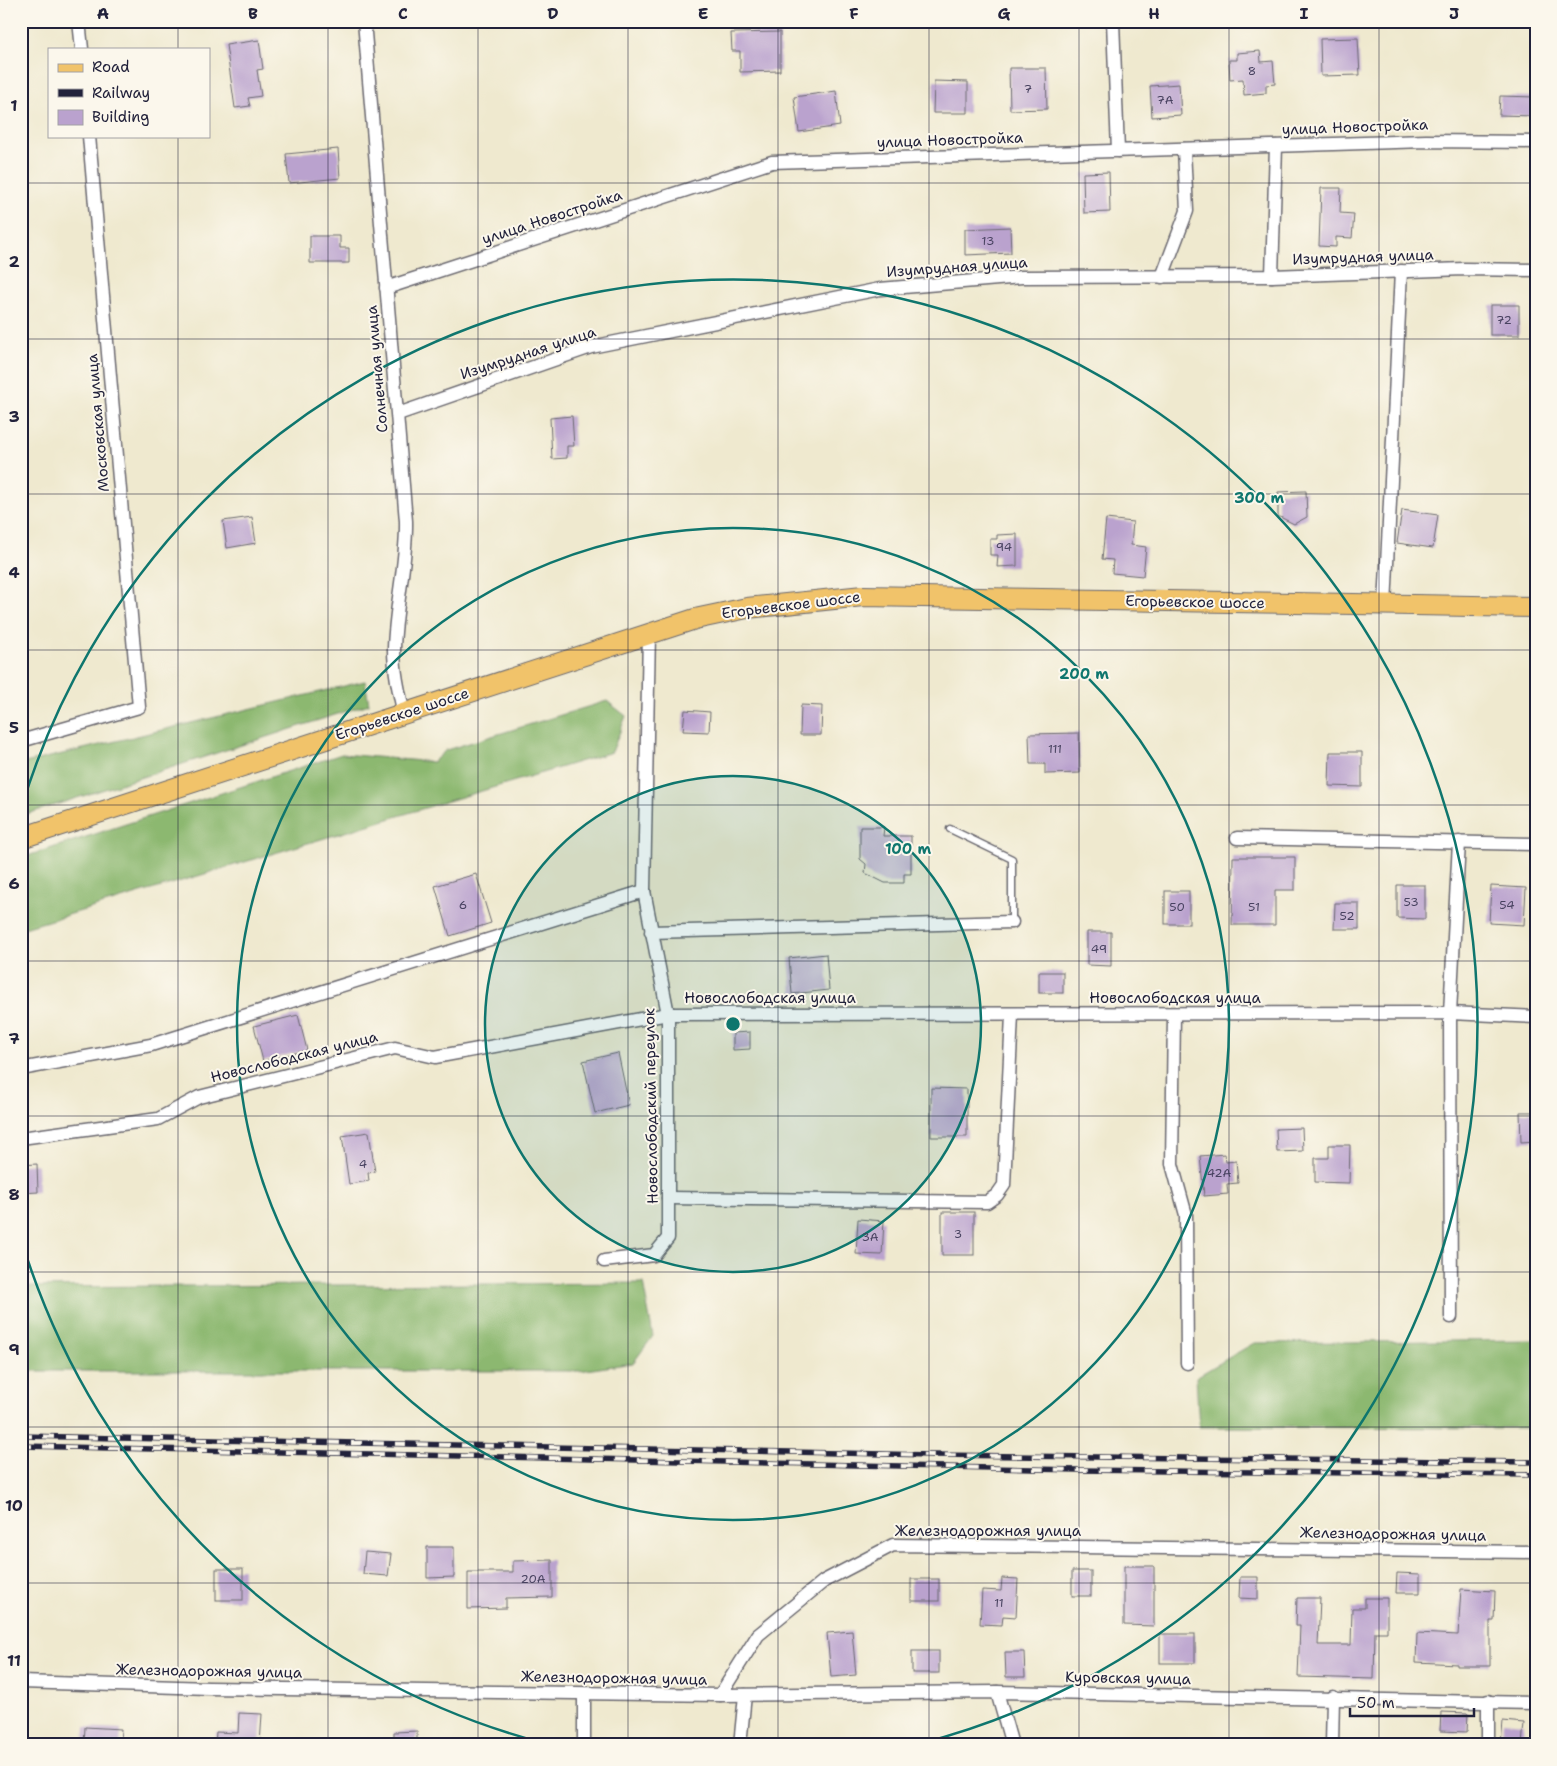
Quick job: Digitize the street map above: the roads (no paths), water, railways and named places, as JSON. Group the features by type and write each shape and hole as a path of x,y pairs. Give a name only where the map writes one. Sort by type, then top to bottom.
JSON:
{"main road":[{"name":"Егорьевское шоссе","path":"21,838 649,633 695,619 747,608 863,596 1536,607"}],"street":[{"path":"79,21 82,48"},
{"name":"Солнечная улица","path":"364,21 398,414 406,538 394,649 396,672 404,714"},
{"path":"1113,21 1118,151"},
{"name":"Московская улица","path":"21,741 139,707 89,138"},
{"name":"улица Новостройка","path":"386,288 772,162 1426,141 1536,142"},
{"path":"1272,276 1276,146"},
{"path":"1162,277 1187,211 1184,149"},
{"name":"Изумрудная улица","path":"398,414 590,348 880,288 1022,277 1272,276 1464,269 1536,270"},
{"path":"1385,606 1401,271"},
{"name":"Новослободский переулок","path":"604,1261 654,1255 668,1238 668,1014 644,891 649,633"},
{"path":"1237,838 1536,844"},
{"path":"1451,1317 1450,1013 1459,842"},
{"path":"21,1069 152,1045 644,891"},
{"path":"651,932 1012,922"},
{"name":"Новослободская улица","path":"21,1138 158,1119 199,1097 395,1048 435,1057 668,1014 1450,1013 1536,1017"},
{"path":"1174,1014 1172,1164 1186,1215 1187,1363"},
{"path":"668,1198 986,1202 997,1195 1004,1186 1012,1015"},
{"name":"Железнодорожная улица","path":"21,1682 219,1688 720,1695 758,1635 824,1581 893,1545 1536,1552"},
{"path":"996,1692 1012,1745"},
{"name":"Куровская улица","path":"720,1695 996,1692 1536,1702"},
{"path":"584,1694 584,1745"},
{"path":"740,1745 745,1695"},
{"path":"1332,1745 1333,1697"},
{"path":"1488,1701 1488,1745"}],"lane":[{"path":"950,830 1012,859 1012,922"}],"railway":[{"path":"21,1436 932,1455 1536,1462"},
{"path":"21,1446 1077,1470 1536,1475"}]}
